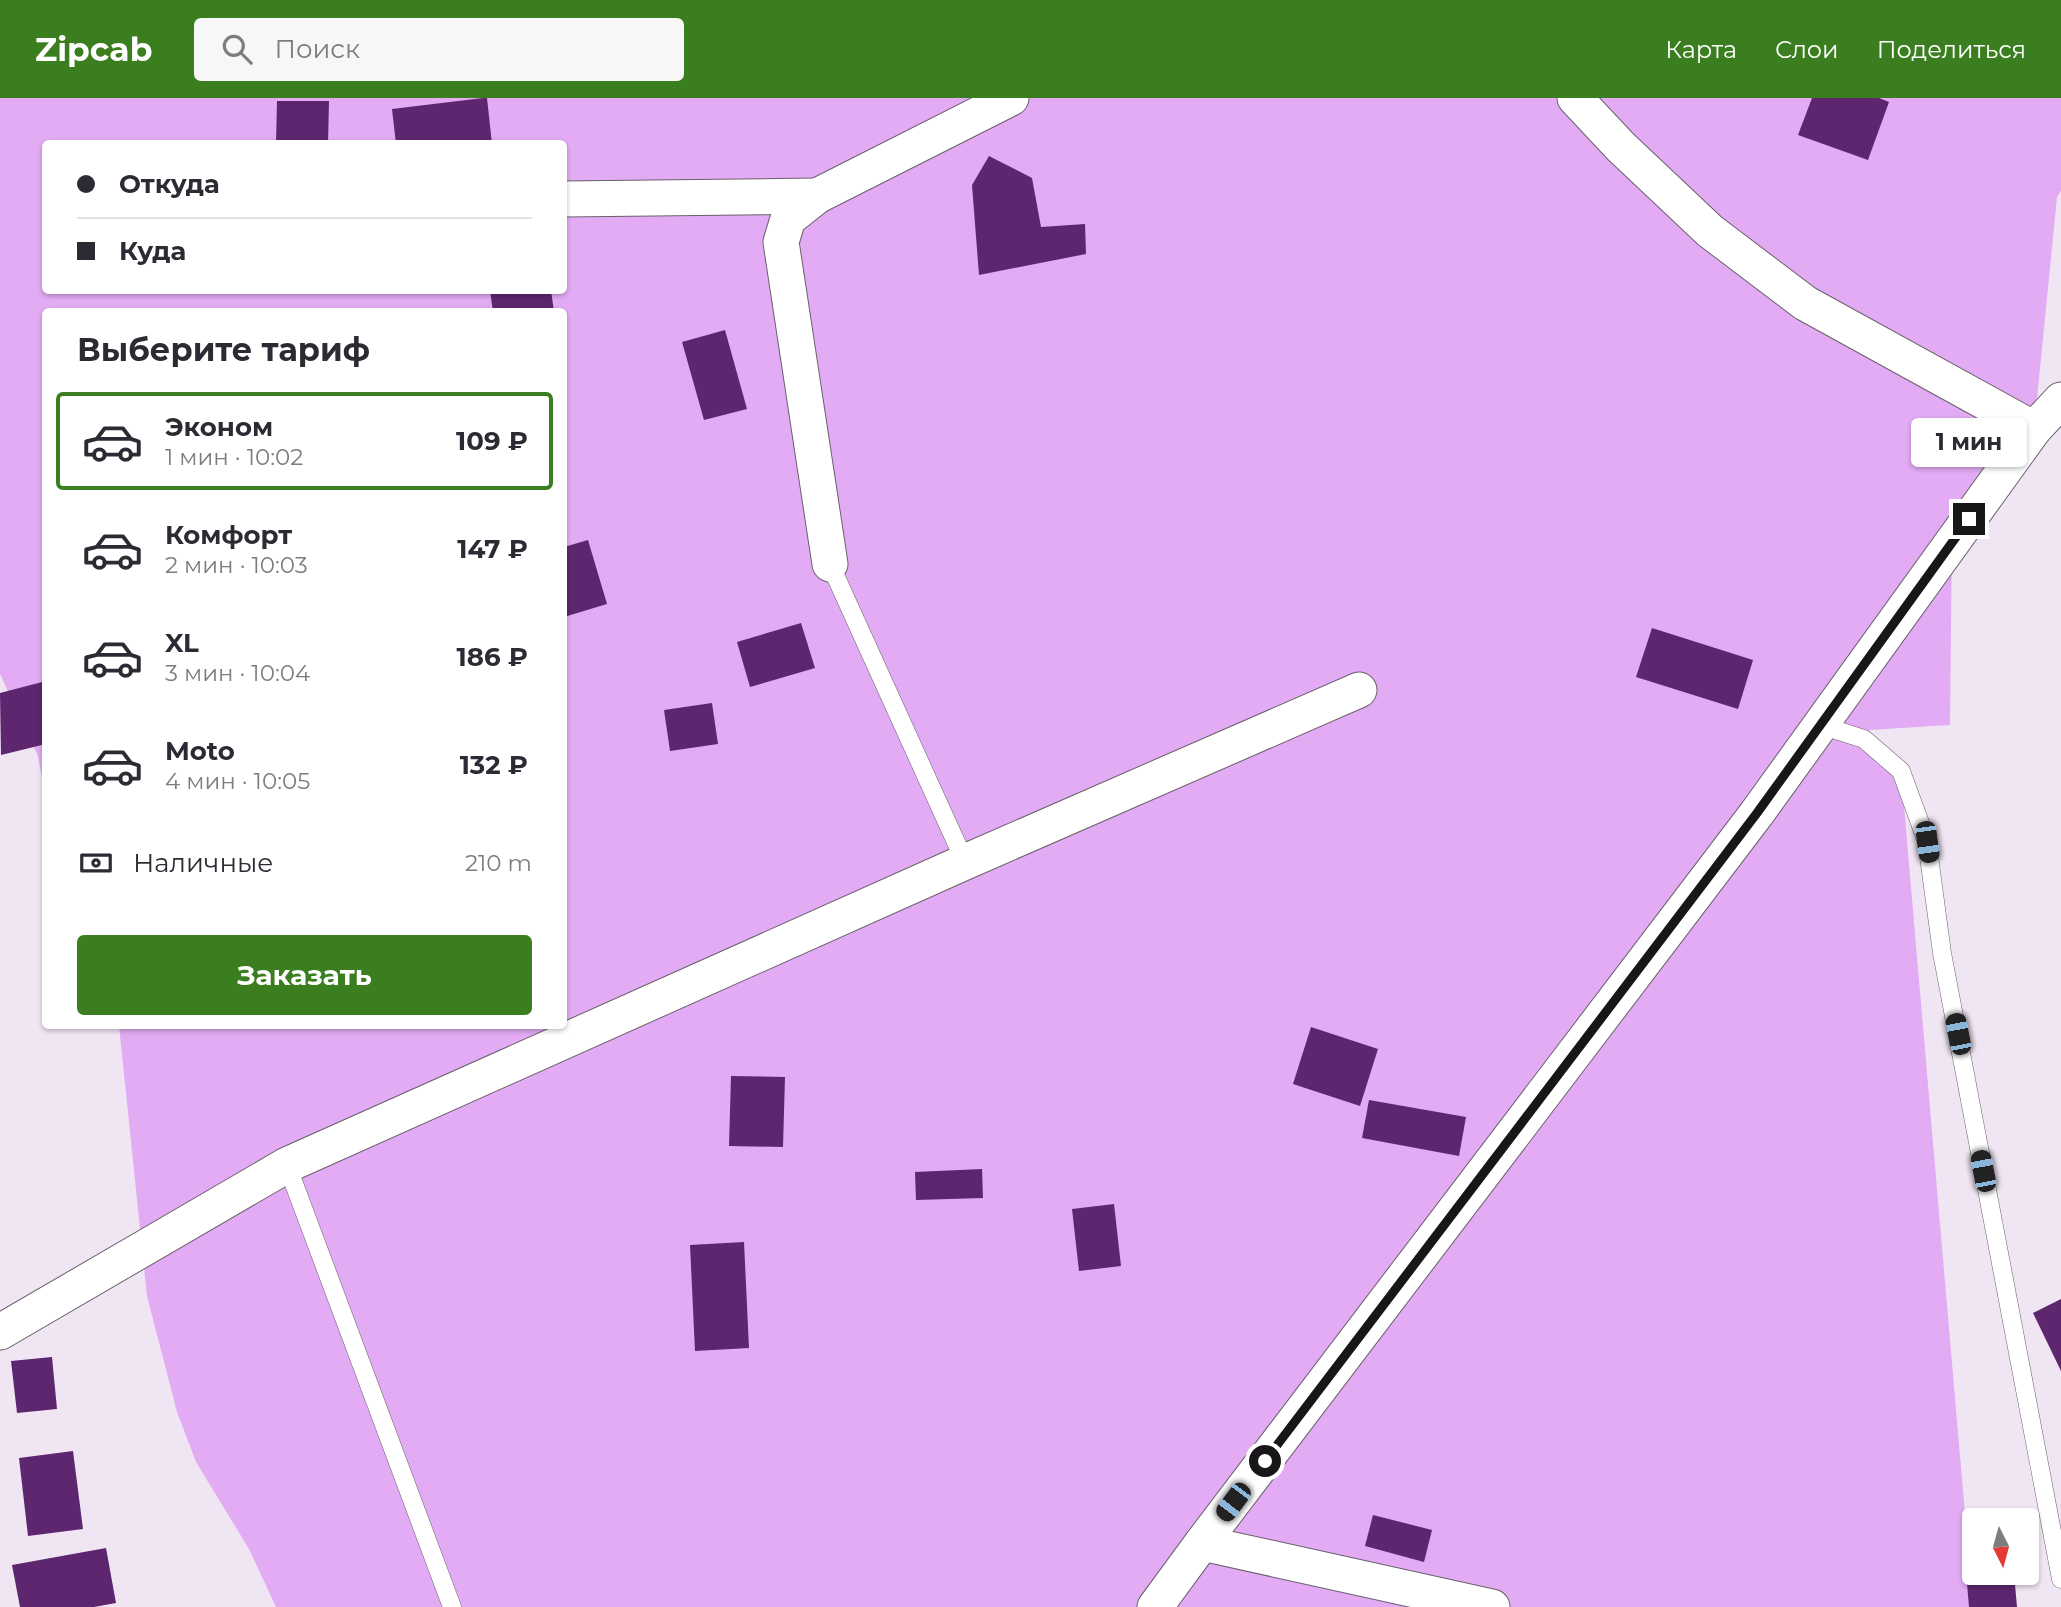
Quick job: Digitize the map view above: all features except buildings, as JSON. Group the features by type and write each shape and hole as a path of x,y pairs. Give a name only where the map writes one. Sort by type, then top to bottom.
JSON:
{"street":[{"path":"830,564 781,242 788,219 817,196 1011,98"},
{"path":"1575,98 1621,148 1710,231 1805,303 2034,429"},
{"path":"567,200 817,196"},
{"path":"1155,1607 1740,835 2034,429 2061,400"},
{"path":"0,1332 288,1165 965,862 1359,690"},
{"path":"1202,1543 1492,1607"}],"lane":[{"path":"830,564 965,862"},
{"path":"1820,725 1864,739 1901,771 1927,842 1945,966 2061,1579"},
{"path":"288,1165 452,1607"}],"shaded area":[{"path":"0,98 2061,98 2061,191 2057,197 2034,429 1952,533 1950,725 1869,730 1901,771 1964,1508 1962,1508 1962,1586 1971,1586 1973,1607 276,1607 249,1549 196,1462 177,1412 147,1296 119,1029 567,1029 567,308 42,308 42,778 38,756 0,674"}],"route":[{"path":"1265,1461 1757,813 1969,519"}]}
